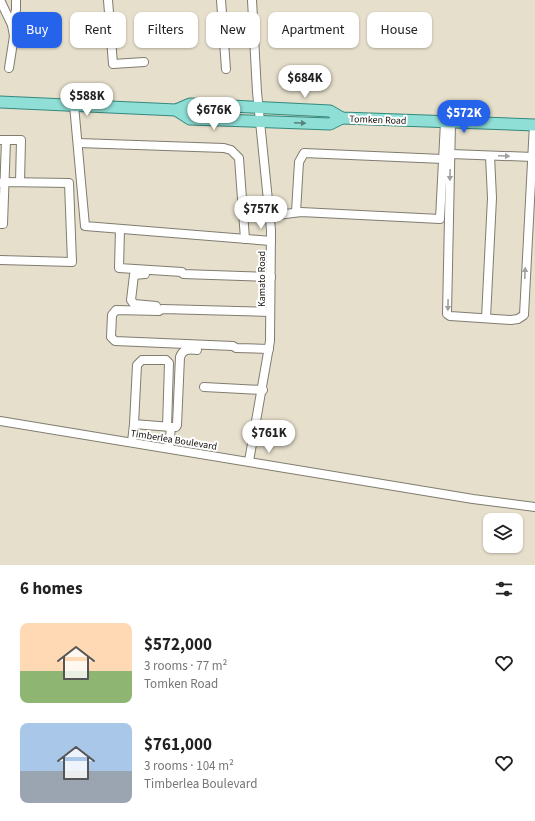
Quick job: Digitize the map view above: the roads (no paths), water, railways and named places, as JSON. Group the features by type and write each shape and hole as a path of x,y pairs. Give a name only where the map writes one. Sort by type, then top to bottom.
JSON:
{"main road":[{"name":"Tomken Road","path":"0,102 176,110 190,104 330,111 342,118 534,124"},
{"name":"Tomken Road","path":"176,110 190,119 330,124 342,118"}],"street":[{"path":"0,0 12,25"},
{"path":"15,12 16,0"},
{"path":"108,0 113,64 144,62"},
{"path":"221,0 226,69"},
{"name":"Kamato Road","path":"249,461 263,390 269,349 271,277 270,216 259,108 252,0"},
{"path":"9,68 12,48"},
{"path":"74,105 85,226 271,241"},
{"path":"448,122 451,154 448,314 450,316 511,320 518,319 524,315 527,230 534,124"},
{"path":"270,216 296,212 440,219 443,159 448,122"},
{"path":"0,224 3,224 3,140 21,140 20,182"},
{"path":"78,143 224,148 231,150 239,158 245,239"},
{"path":"296,212 299,162 304,153 443,159"},
{"path":"451,154 533,157"},
{"path":"486,318 492,198 490,156"},
{"path":"0,260 72,262 69,183 2,183"},
{"path":"120,229 120,268 182,272 183,274 271,277"},
{"path":"162,309 159,306 132,303 134,275 182,276 183,274"},
{"path":"269,349 113,340 112,337 113,312 116,310 159,311 162,309 270,312"},
{"path":"134,424 169,427 177,425 180,357 183,351 186,349 233,351 236,348"},
{"path":"132,442 137,365 142,360 166,360 169,363 169,448"},
{"path":"204,387 263,390"},
{"name":"Timberlea Boulevard","path":"0,421 473,499 535,507"}]}
